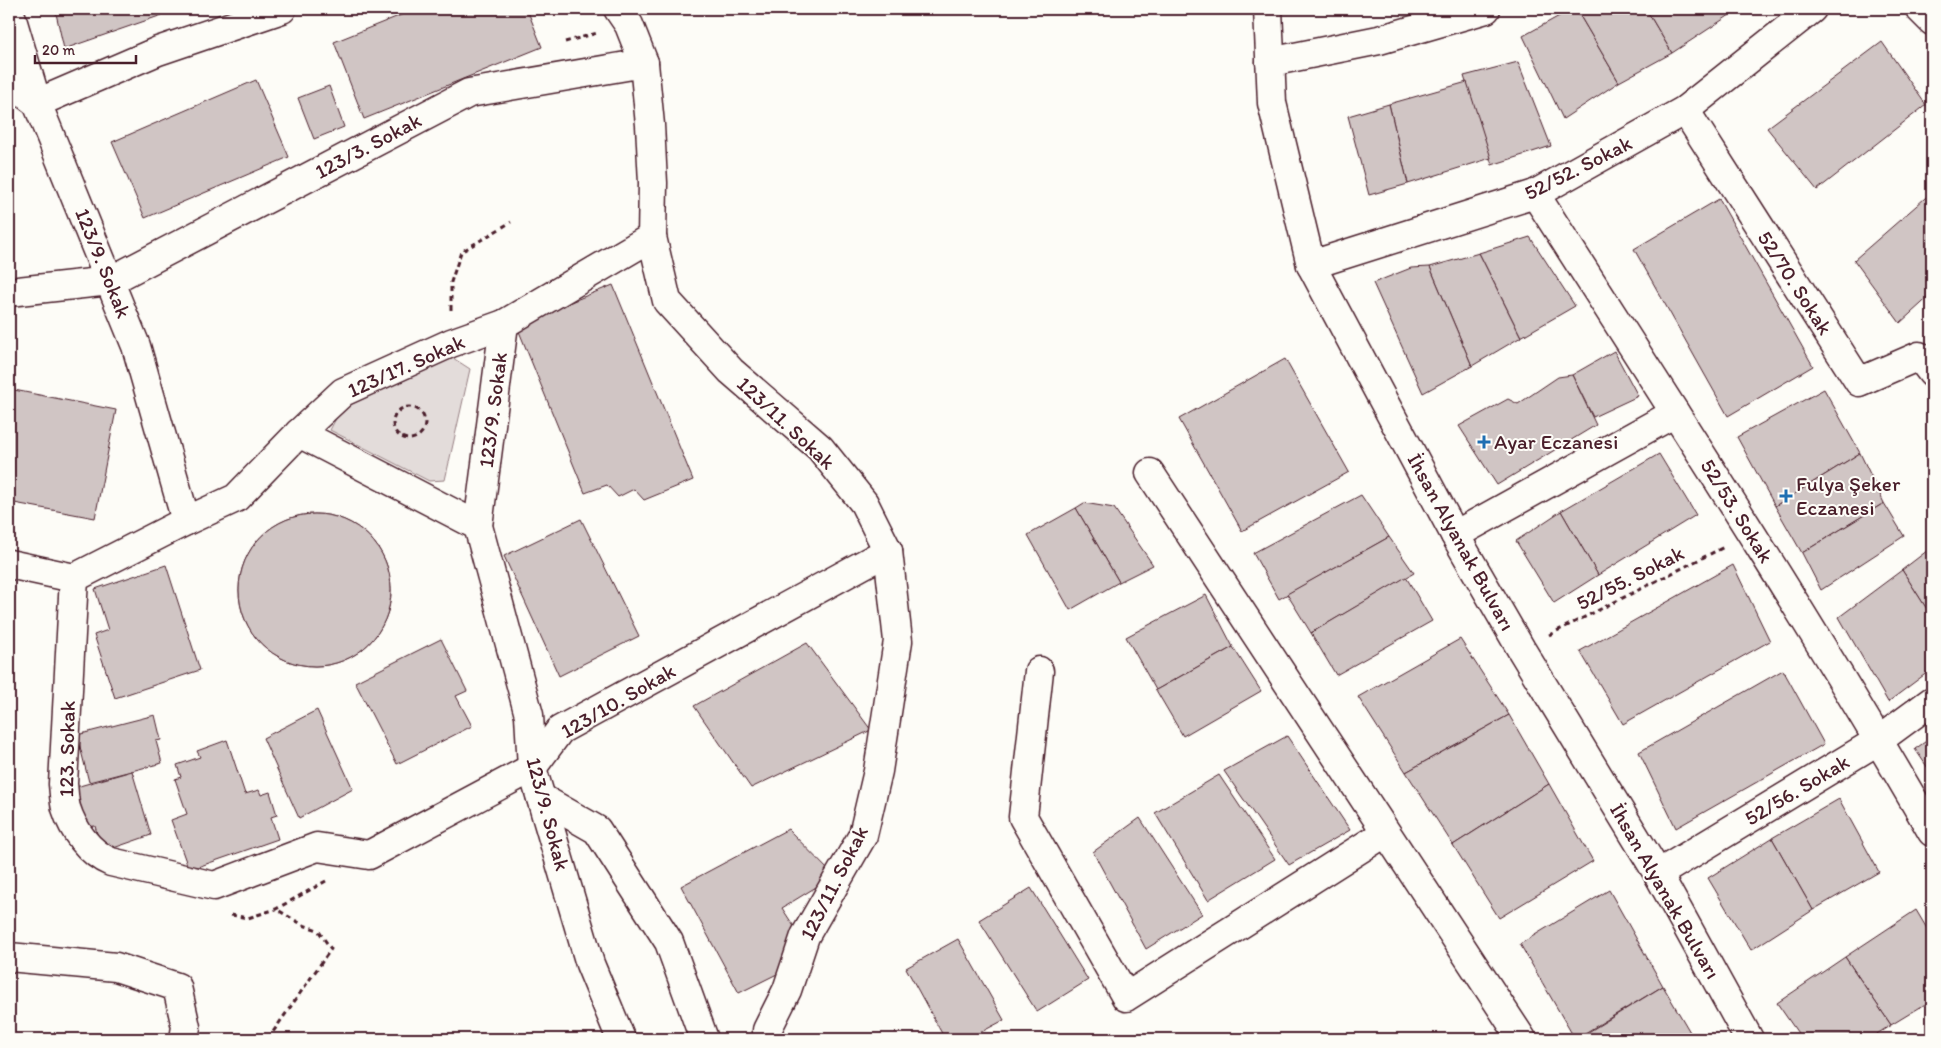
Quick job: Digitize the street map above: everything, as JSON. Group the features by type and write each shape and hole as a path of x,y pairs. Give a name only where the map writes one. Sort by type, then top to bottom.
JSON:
{"street":[{"name":"123/9. Sokak","path":"9,9 37,103 136,346 186,521"},
{"path":"9,82 37,103 158,52 282,9"},
{"name":"123/11. Sokak","path":"618,9 629,24 644,63 653,183 652,237 667,301 730,371 820,448 864,503 888,551 898,641 878,771 863,835 805,936 786,990 767,1030 767,1039"},
{"name":"İhsan Alyanak Bulvarı","path":"1268,9 1272,103 1311,265 1455,535 1521,649 1658,874 1750,1039"},
{"path":"1270,62 1379,40 1486,9"},
{"name":"52/52. Sokak","path":"1311,265 1535,194 1685,110 1812,9"},
{"path":"1920,9 1932,21"},
{"name":"123/3. Sokak","path":"110,282 469,92 644,63"},
{"name":"52/70. Sokak","path":"1685,110 1859,382 1928,357"},
{"name":"52/53. Sokak","path":"1535,194 1752,534 1879,740 1932,832"},
{"name":"123/17. Sokak","path":"74,578 186,521 236,498 299,433 343,392 451,343 504,324 652,237"},
{"path":"9,292 110,282"},
{"name":"123/9. Sokak","path":"504,324 478,526 529,715 532,768 590,964 621,1039"},
{"path":"1455,535 1675,413"},
{"path":"299,433 478,526"},
{"path":"1150,473 1522,1039"},
{"name":"123/10. Sokak","path":"214,886 317,847 369,855 532,768 560,730 888,551"},
{"path":"9,564 74,578"},
{"name":"123. Sokak","path":"74,578 63,784 66,807 69,814 80,834 99,857 111,862 214,886"},
{"path":"1039,671 1023,817 1126,997 1385,833"},
{"name":"52/56. Sokak","path":"1658,874 1879,740 1932,701"},
{"path":"541,798 597,830 669,942 704,1039"},
{"path":"9,957 116,967 177,987 192,1035"}],"path":[{"path":"451,343 451,282 460,252 511,222"},
{"path":"404,408 414,408 422,415 424,420 423,430 415,437 405,438 400,436 394,428 396,414 404,408"},
{"name":"52/55. Sokak","path":"1521,649 1752,534"},
{"path":"268,1039 332,949 318,930 303,925 276,909"}],"shaded area":[{"path":"453,358 470,369 445,480 429,481 330,430 341,409"}],"building":[{"path":"55,9 161,9 162,15 64,49"},
{"path":"416,9 527,9 542,47 364,119 334,42"},
{"path":"1572,9 1576,9 1619,82 1563,119 1523,36"},
{"path":"1576,9 1646,9 1672,53 1619,82"},
{"path":"1646,9 1739,9 1672,53"},
{"path":"1882,42 1926,105 1817,190 1767,128"},
{"path":"1518,62 1551,146 1492,165 1464,76"},
{"path":"256,80 289,157 145,218 112,142"},
{"path":"1467,82 1491,158 1408,184 1389,104"},
{"path":"329,86 344,127 314,139 298,98"},
{"path":"1389,104 1408,184 1369,195 1348,116"},
{"path":"1932,192 1932,294 1900,323 1854,260"},
{"path":"1719,199 1813,366 1728,416 1634,249"},
{"path":"1530,237 1575,306 1521,337 1479,253"},
{"path":"1479,253 1521,337 1472,366 1430,267"},
{"path":"1430,267 1472,366 1423,393 1373,283 1411,268"},
{"path":"613,285 693,480 644,500 634,489 618,497 607,485 585,493 516,324"},
{"path":"1614,351 1638,396 1593,417 1572,375"},
{"path":"1285,359 1349,472 1242,531 1179,419"},
{"path":"1572,375 1596,425 1497,485 1459,426 1508,399 1518,404 1558,377"},
{"path":"9,389 116,410 95,518 9,502"},
{"path":"1824,389 1860,453 1775,506 1737,437"},
{"path":"1860,453 1884,503 1802,553 1775,506"},
{"path":"1659,454 1696,515 1598,575 1561,511"},
{"path":"1361,495 1389,537 1279,599 1253,553"},
{"path":"1084,503 1114,508 1153,565 1119,582 1076,508"},
{"path":"1884,503 1904,536 1821,590 1802,553"},
{"path":"1076,508 1119,582 1070,610 1028,535"},
{"path":"1561,511 1598,575 1554,603 1516,541"},
{"path":"315,514 344,520 369,536 385,561 391,590 385,619 369,644 344,660 315,666 286,660 261,644 245,619 239,590 245,561 261,536 286,520"},
{"path":"315,514 344,520 369,536 385,561 391,590 385,619 369,644 344,660 315,666 286,660 261,644 245,619 239,590 245,561 261,536 286,520"},
{"path":"581,519 639,636 559,676 504,556"},
{"path":"1389,537 1414,573 1311,633 1287,594"},
{"path":"1932,547 1932,617 1902,570"},
{"path":"166,565 200,670 115,698 94,635 108,630 95,589"},
{"path":"1733,565 1770,641 1623,724 1580,651"},
{"path":"1902,570 1932,617 1932,669 1888,702 1839,617"},
{"path":"1406,577 1432,621 1336,675 1311,633"},
{"path":"1206,595 1233,647 1156,690 1126,637"},
{"path":"441,639 467,691 456,696 472,726 397,764 355,682"},
{"path":"1460,639 1509,715 1406,772 1358,697"},
{"path":"807,643 871,730 751,788 694,706"},
{"path":"1233,647 1261,691 1183,736 1156,690"},
{"path":"1783,670 1824,744 1676,828 1639,752"},
{"path":"317,710 353,789 299,818 263,738"},
{"path":"155,715 161,740 156,741 162,763 89,782 77,735"},
{"path":"1509,715 1549,784 1453,845 1406,772"},
{"path":"1287,736 1350,830 1289,865 1224,771"},
{"path":"1932,737 1932,774 1915,749"},
{"path":"227,740 245,794 259,790 261,795 270,792 277,815 271,817 278,839 189,870 171,820 187,814 175,779 181,777 177,765 200,757 197,751"},
{"path":"132,771 151,835 102,852 95,826 86,827 76,787"},
{"path":"1219,775 1275,859 1208,900 1155,813"},
{"path":"1549,784 1593,861 1499,918 1453,845"},
{"path":"1839,799 1879,872 1813,910 1772,838"},
{"path":"1140,818 1202,914 1146,949 1093,852"},
{"path":"788,829 834,876 782,908 795,928 789,968 739,993 681,886"},
{"path":"1772,838 1813,910 1751,950 1708,878"},
{"path":"1031,888 1088,980 1037,1012 979,920"},
{"path":"1609,890 1663,986 1575,1039 1520,944"},
{"path":"1916,910 1932,937 1932,1000 1891,1025 1845,957"},
{"path":"958,939 1004,1020 968,1039 945,1039 906,968"},
{"path":"1845,957 1891,1025 1869,1039 1802,1039 1777,1003"},
{"path":"1663,986 1694,1039 1577,1039"}],"place":[{"name":"Ayar Eczanesi","path":"1484,442"},
{"name":"Fulya Şeker Eczanesi","path":"1786,496"}]}
